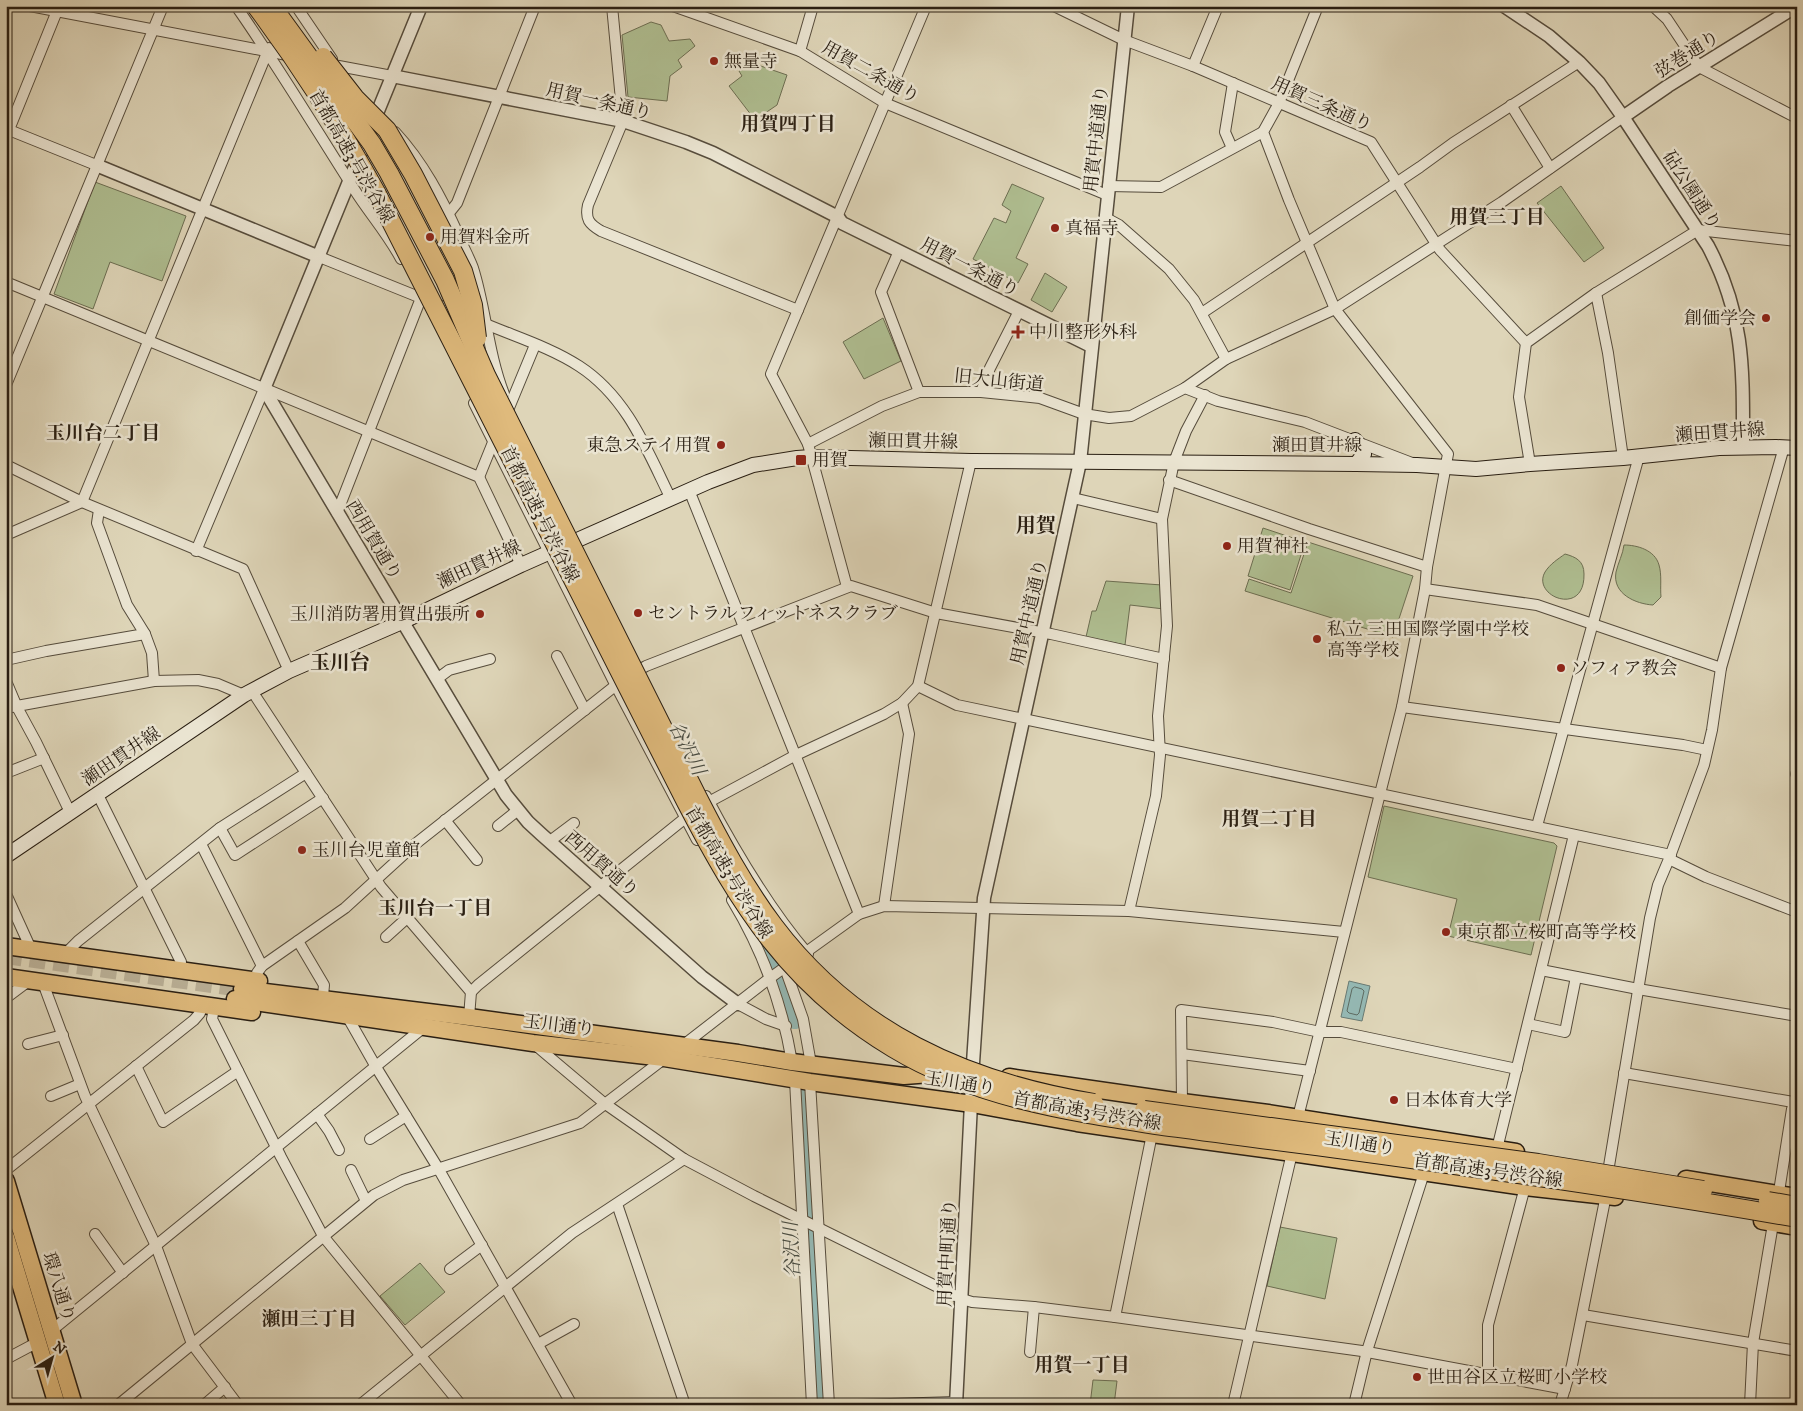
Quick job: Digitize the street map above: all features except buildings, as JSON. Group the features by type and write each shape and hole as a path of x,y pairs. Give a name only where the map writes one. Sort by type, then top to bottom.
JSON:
{"highway":[{"path":"244,6 289,69 396,230"},
{"name":"首都高速3号渋谷線","path":"256,6 298,64 351,146 396,230 681,794 718,863 750,914 782,956 811,986 852,1020 890,1046 934,1070 1000,1095 1047,1107 1219,1134 1537,1176 1797,1218"},
{"name":"首都高速3号渋谷線","path":"272,6 372,144 389,172 445,280 486,375 697,796 748,888 775,926 808,966 852,1005 897,1036 939,1059 959,1068 1025,1089 1077,1100 1220,1121 1538,1163 1797,1206"},
{"path":"288,6 346,88 387,130 413,174 463,271 473,305 478,342 486,375"},
{"path":"336,96 356,118 396,153 413,174"},
{"path":"6,946 255,980 323,996 351,1010"},
{"path":"6,976 207,1007 327,1022 351,1010"},
{"name":"玉川通り","path":"238,994 351,1010 469,1017 904,1076 973,1067 1182,1102 1298,1117 1797,1197"},
{"name":"玉川通り","path":"351,1010 424,1027 533,1043 664,1058 802,1081 972,1104 1078,1124 1292,1152 1525,1187 1606,1195 1797,1227"},
{"name":"環八通り","path":"6,1181 74,1405"},
{"name":"環八通り","path":"6,1237 56,1405"}],"main road":[{"path":"1355,440 1362,448 1364,454 1356,464"},
{"name":"瀬田貫井線","path":"6,856 248,693 289,671 402,622 521,565 689,490 753,465 791,458 810,451 971,461 1356,464 1417,465 1476,469 1743,447 1790,448"}],"street":[{"name":"用賀一条通り","path":"30,6 58,9 336,66 623,121 713,153 838,217 842,223 1092,346"},
{"path":"6,385 163,6"},
{"path":"236,6 268,51 349,180 396,250 684,818 751,931 770,978 786,1026 792,1062"},
{"path":"6,534 82,502 288,6"},
{"path":"296,6 336,66 358,93 413,152 449,213 473,268 499,381 509,407 639,669 709,801 770,903 807,952 839,984 908,1034 973,1067"},
{"path":"196,551 420,6"},
{"path":"449,213 457,203 535,6"},
{"path":"612,6 623,121 588,205 587,218 591,225 610,235 798,310"},
{"name":"用賀二条通り","path":"673,6 800,51 885,103 1107,190"},
{"path":"800,51 813,6"},
{"path":"847,587 810,451 771,374 926,6"},
{"name":"用賀三条通り","path":"1054,6 1124,40 1193,66 1372,142 1436,243 1526,342"},
{"name":"用賀中道通り","path":"972,1104 984,898 1080,462 1106,218 1107,190 1128,6"},
{"path":"1193,66 1218,6"},
{"path":"1107,190 1161,187 1263,132 1279,102 1318,6"},
{"name":"砧公園通り","path":"1504,6 1549,36 1579,62 1599,83 1623,116 1712,254 1724,280 1737,325 1743,371 1743,447"},
{"path":"1653,6 1667,20 1698,67 1797,118"},
{"name":"弦巻通り","path":"1623,116 1797,6"},
{"path":"58,9 8,133 96,165 485,324 579,366 611,392 636,427 671,499"},
{"path":"1202,313 1511,104 1579,62"},
{"path":"1232,148 1225,132 1233,83"},
{"path":"1511,104 1550,168"},
{"name":"旧大山街道","path":"810,451 882,406 919,392 981,392 1040,398 1084,414 1108,418 1131,416 1185,388 1226,359 1335,309 1502,202 1623,116"},
{"path":"1263,132 1335,309 1448,454 1427,567 1425,589 1402,707 1298,1117"},
{"path":"1106,218 1119,226 1169,269 1202,313 1226,359"},
{"path":"1530,464 1519,397 1526,342 1596,292 1698,230 1797,241"},
{"path":"899,251 881,292 919,392"},
{"path":"6,282 479,477 521,565"},
{"path":"1596,292 1608,353 1623,458"},
{"path":"337,513 421,298"},
{"path":"981,392 990,368 1019,311"},
{"path":"479,477 535,345"},
{"path":"1185,388 1227,403 1305,422 1417,465"},
{"name":"西用賀通り","path":"264,389 496,780 518,810 550,842 702,977 738,1004"},
{"path":"1129,911 1156,796 1160,747 1158,716 1167,626 1162,519 1174,462 1186,431 1205,395"},
{"path":"1609,1166 1650,918 1658,886 1701,774 1712,730 1721,668 1790,448"},
{"path":"1537,826 1639,456"},
{"path":"469,1017 471,992 478,984 684,818 709,801 796,756 884,714 902,703 918,686 971,461"},
{"path":"6,465 100,510 243,569 289,671"},
{"path":"1170,480 1309,529 1427,567"},
{"path":"689,490 859,914"},
{"path":"1073,498 1162,519"},
{"path":"100,510 97,523 127,605 145,634 152,653 154,681"},
{"path":"255,980 262,966 345,908 414,845 639,669 847,587 851,586 936,613 1043,632 1164,658"},
{"path":"1425,589 1538,605 1721,668"},
{"path":"6,660 145,634"},
{"path":"557,656 585,710"},
{"path":"436,679 449,670 490,659"},
{"path":"6,708 154,681 198,680 248,693 306,773 376,879 471,992"},
{"path":"6,681 17,707 70,812 167,743 206,721"},
{"path":"918,686 957,705 1537,826 1670,857 1706,877 1797,912"},
{"path":"884,906 909,734 902,703"},
{"path":"1402,707 1683,745 1707,750"},
{"path":"6,773 44,758"},
{"path":"65,954 78,941 143,888 220,828 306,773"},
{"path":"98,795 181,962 180,971"},
{"path":"220,828 235,855 323,798"},
{"path":"498,826 518,810"},
{"path":"445,820 477,860"},
{"path":"550,842 574,823"},
{"path":"1497,1149 1574,835"},
{"path":"201,844 262,966"},
{"path":"6,894 31,949"},
{"path":"118,1405 366,1201 394,1183 580,1123 770,978 859,914 884,906 1129,911 1344,932"},
{"path":"386,937 408,918"},
{"path":"298,940 324,985 323,996"},
{"path":"785,968 803,1019 811,1064"},
{"path":"1541,970 1576,978 1797,1016"},
{"path":"1528,1024 1565,1032 1576,978"},
{"path":"6,998 36,981 63,1035 88,1104 156,1246 192,1344 238,1405"},
{"path":"738,1004 766,1019 786,1026"},
{"path":"6,1170 194,1020 207,1007 276,1148 323,1236 461,1405"},
{"path":"351,1010 376,1067 438,1168 572,1405"},
{"path":"1182,1102 1181,1010 1273,1022 1320,1032 1341,1032 1517,1069"},
{"path":"51,1331 424,1027"},
{"path":"28,1044 63,1035"},
{"path":"533,1043 604,1103 684,1159 819,1229 962,1299 972,1302 1250,1335 1367,1352 1488,1373 1564,1389"},
{"path":"1182,1054 1310,1071"},
{"path":"136,1066 164,1122 238,1071"},
{"path":"1624,1073 1793,1102 1796,1105 1792,1109 1753,1344 1750,1405"},
{"path":"802,1081 802,1220 812,1405"},
{"path":"802,1081 819,1229 829,1405"},
{"path":"51,1096 80,1084"},
{"name":"用賀中町通り","path":"956,1403 972,1104"},
{"path":"317,1114 339,1150"},
{"path":"370,1139 406,1116"},
{"path":"1115,1318 1152,1134"},
{"path":"1233,1405 1292,1152"},
{"path":"360,1405 572,1233 684,1159"},
{"path":"351,1170 366,1201"},
{"path":"1354,1405 1367,1352 1424,1173"},
{"path":"1488,1373 1488,1325 1525,1187"},
{"path":"1560,1405 1572,1365 1583,1315 1606,1195"},
{"path":"617,1204 685,1405"},
{"path":"95,1234 123,1273"},
{"path":"450,1269 482,1245"},
{"path":"1030,1352 1034,1308"},
{"path":"1583,1315 1797,1351"},
{"path":"538,1344 574,1324"},
{"path":"6,1359 38,1342"},
{"path":"204,1405 225,1387"},
{"path":"858,1405 956,1403"}],"green space":[{"path":"651,22 661,25 669,41 690,39 695,46 678,60 682,67 670,76 667,101 628,97 622,35"},
{"path":"749,62 787,75 777,105 755,120 729,86 742,76 739,71"},
{"path":"95,182 186,216 162,281 110,262 93,309 54,294"},
{"path":"1012,184 1044,198 1016,258 1028,264 1018,283 973,259 994,218 1006,223 1011,211 1002,205"},
{"path":"1561,186 1604,248 1584,262 1537,203"},
{"path":"1045,273 1067,287 1052,312 1031,300"},
{"path":"883,318 901,361 864,379 843,342"},
{"path":"1263,528 1305,542 1290,590 1248,576"},
{"path":"1308,542 1413,576 1393,637 1245,591 1249,579 1291,593"},
{"path":"1624,545 1645,549 1657,560 1660,573 1661,597 1653,605 1633,600 1621,592 1618,586 1616,572"},
{"path":"1565,554 1579,560 1584,570 1582,588 1576,596 1568,599 1551,595 1545,589 1543,581 1547,569"},
{"path":"1106,581 1162,585 1164,609 1130,605 1125,645 1086,637 1092,611 1096,611"},
{"path":"1384,806 1554,843 1557,846 1531,955 1448,936 1457,899 1368,877"},
{"path":"1280,1227 1337,1238 1325,1299 1267,1286"},
{"path":"420,1263 445,1292 405,1325 380,1296"},
{"path":"1093,1380 1117,1381 1114,1405 1090,1405"}],"water":[{"path":"1349,981 1370,986 1362,1021 1341,1017"}],"waterway":[{"name":"谷沢川","path":"762,931 776,968"},
{"name":"谷沢川","path":"781,981 795,1020"},
{"name":"谷沢川","path":"803,1093 821,1405"}],"tunnel":[{"path":"6,956 240,989"}],"place":[{"name":"無量寺","path":"714,61"},
{"name":"真福寺","path":"1055,228"},
{"name":"用賀料金所","path":"430,237"},
{"name":"創価学会","path":"1766,318"},
{"name":"中川整形外科","path":"1018,332"},
{"name":"東急ステイ用賀","path":"721,445"},
{"name":"用賀","path":"801,460"},
{"name":"用賀神社","path":"1227,546"},
{"name":"セントラルフィットネスクラブ","path":"638,613"},
{"name":"玉川消防署用賀出張所","path":"480,614"},
{"name":"私立 三田国際学園中学校 高等学校","path":"1317,639"},
{"name":"ソフィア教会","path":"1561,668"},
{"name":"玉川台児童館","path":"302,850"},
{"name":"東京都立桜町高等学校","path":"1446,932"},
{"name":"日本体育大学","path":"1394,1100"},
{"name":"世田谷区立桜町小学校","path":"1417,1377"}],"district":[{"name":"用賀四丁目","path":"788,123"},
{"name":"用賀三丁目","path":"1497,216"},
{"name":"玉川台二丁目","path":"103,432"},
{"name":"用賀","path":"1036,525"},
{"name":"玉川台","path":"340,662"},
{"name":"用賀二丁目","path":"1269,818"},
{"name":"玉川台一丁目","path":"435,907"},
{"name":"瀬田三丁目","path":"309,1318"},
{"name":"用賀一丁目","path":"1082,1364"}]}
